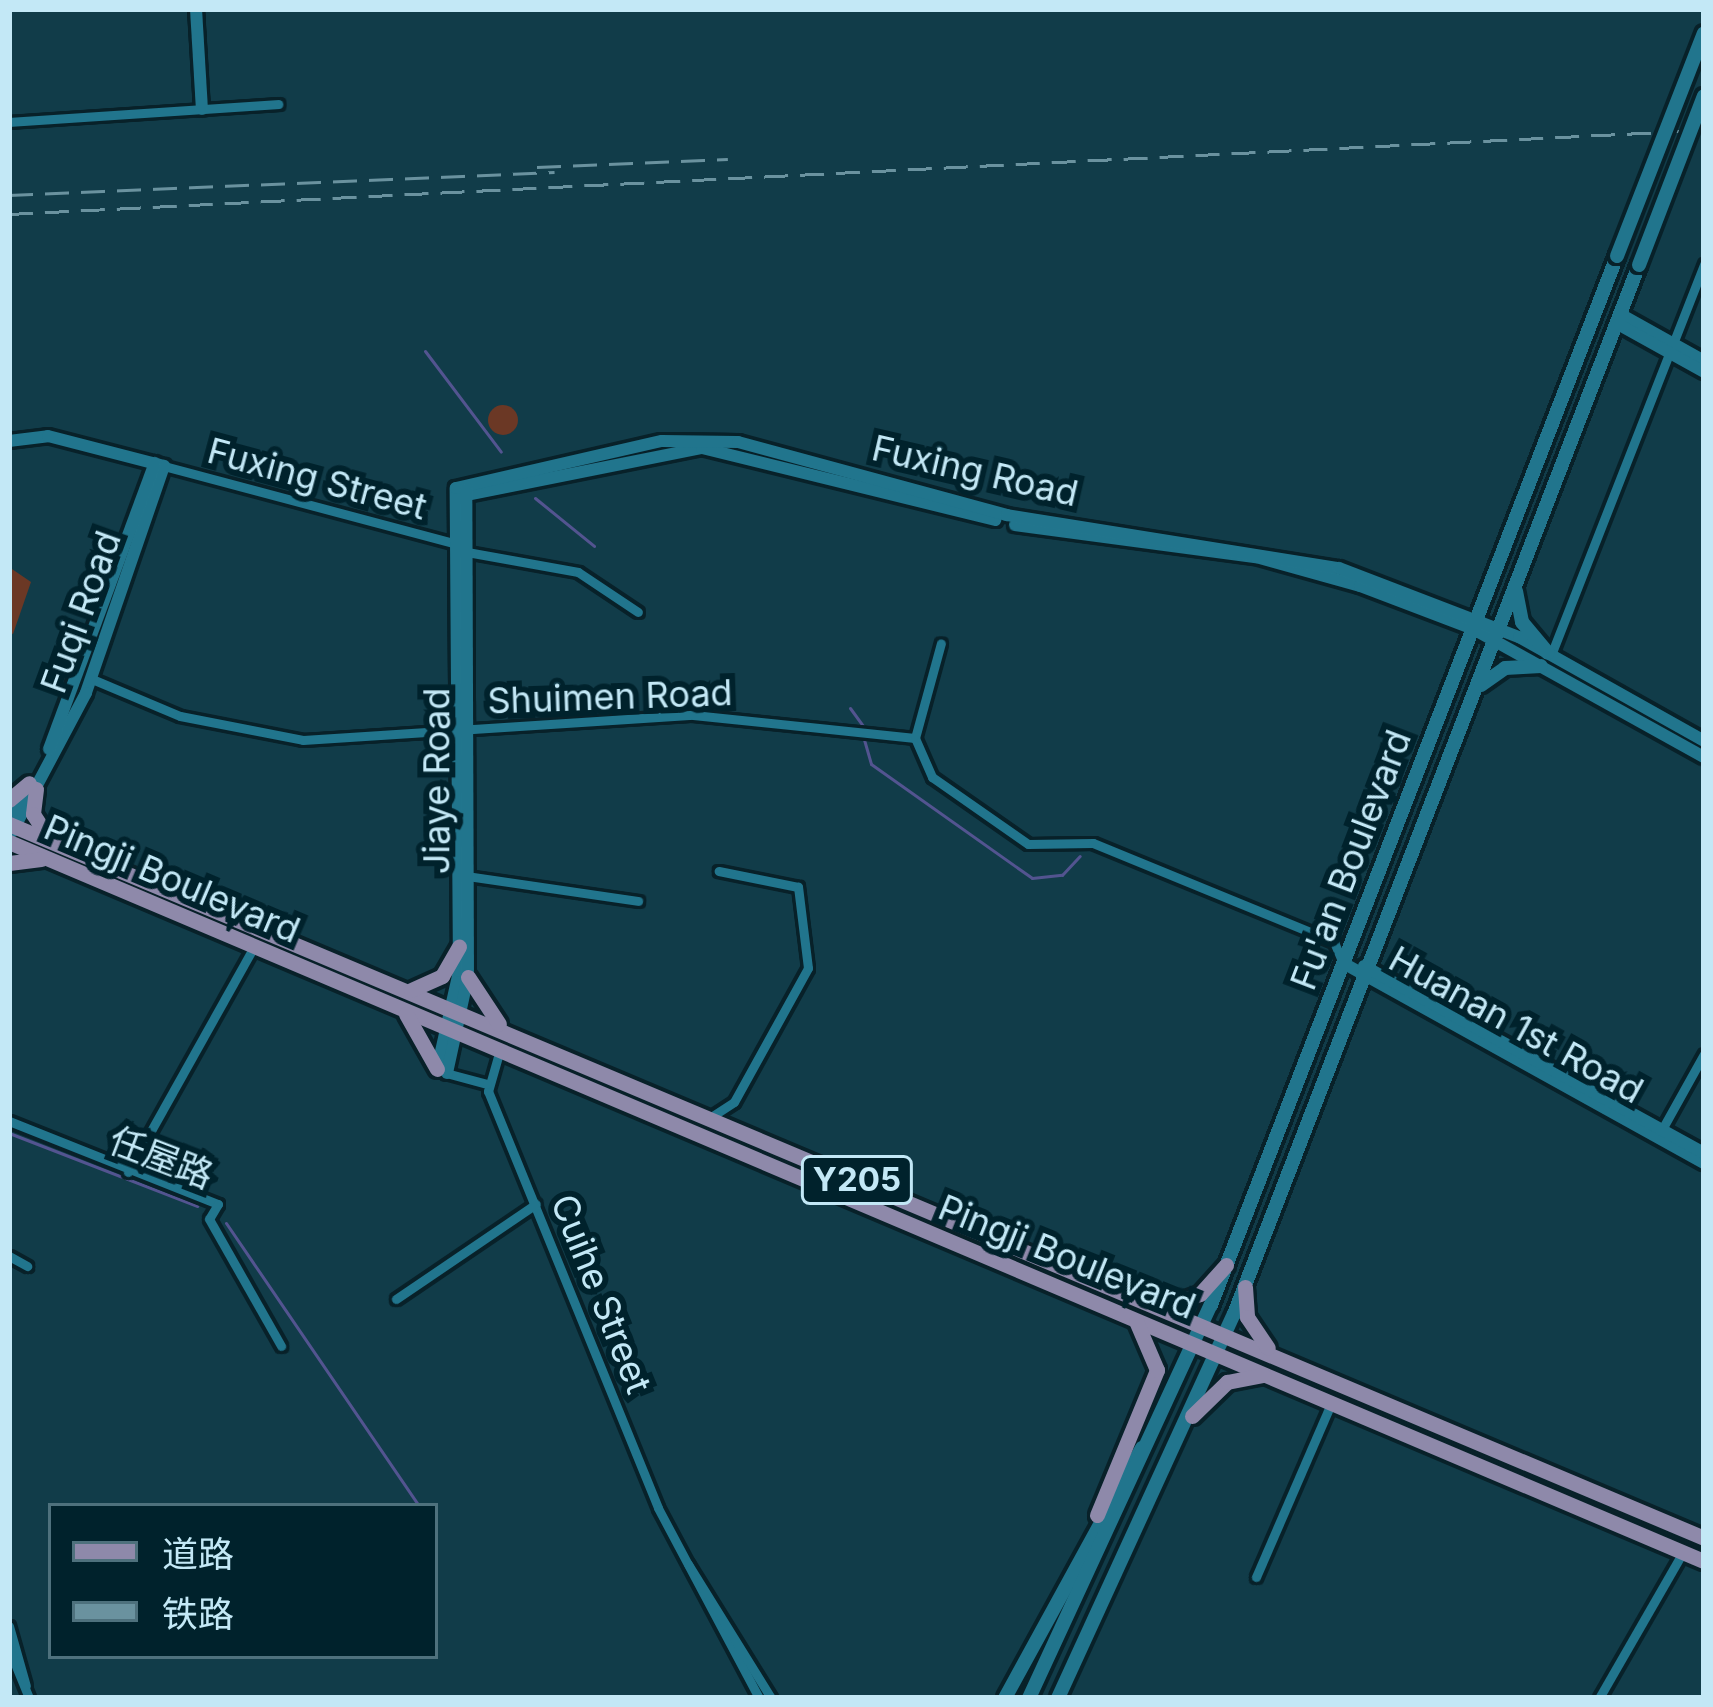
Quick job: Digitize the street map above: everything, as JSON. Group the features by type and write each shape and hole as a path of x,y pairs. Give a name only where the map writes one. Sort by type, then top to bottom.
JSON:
{"main road":[{"name":"Fu'an Boulevard","path":"1029,1698 1203,1323 1704,33"},
{"name":"Fu'an Boulevard","path":"1060,1698 1219,1352 1704,96"},
{"path":"1510,532 1532,541"},
{"path":"1472,699 1505,668 1546,658 1522,622 1517,580"},
{"path":"1428,744 1451,753"},
{"path":"9,800 33,786 35,821 54,853 9,863"},
{"name":"Pingji Boulevard","path":"10,829 254,947 531,1068 1219,1352 1704,1562"},
{"name":"Pingji Boulevard","path":"54,853 410,990 1704,1538"},
{"path":"1361,917 1384,926"},
{"path":"410,990 442,976 459,947"},
{"path":"366,994 374,976"},
{"path":"468,977 516,1036"},
{"path":"1328,1003 1351,1012"},
{"path":"394,1005 442,1071"},
{"path":"531,1068 540,1047"},
{"path":"1159,1305 1191,1299 1226,1265"},
{"path":"1245,1287 1251,1325 1275,1354"},
{"path":"1005,1698 1097,1515 1157,1370 1149,1334 1124,1312"},
{"path":"1192,1416 1227,1382 1280,1378"},
{"path":"1097,1515 1159,1424"}],"street":[{"path":"196,9 202,109"},
{"path":"9,122 278,104"},
{"path":"1546,658 1704,264"},
{"path":"1618,319 1704,372"},
{"path":"1670,348 1704,362"},
{"path":"9,441 48,436 159,464"},
{"name":"Fuxing Road","path":"461,491 722,439 1027,519 1282,553 1475,624 1546,658"},
{"name":"Fuxing Street","path":"159,464 462,548 578,572 638,612"},
{"name":"Fuqi Road","path":"10,829 92,679 159,464"},
{"name":"Fuqi Road","path":"33,786 82,679 159,464"},
{"name":"Jiaye Road","path":"458,1010 461,491"},
{"path":"940,644 915,738 932,777 1028,844 1093,843 1334,942 1343,963"},
{"path":"1546,658 1704,741"},
{"path":"1546,658 1704,757"},
{"name":"Shuimen Road","path":"92,679 180,716 274,737 712,716 850,737 915,738"},
{"name":"Jiaye Road","path":"442,1071 468,977 462,730"},
{"path":"706,1118 734,1102 808,968 798,887 718,871"},
{"path":"467,876 638,901"},
{"path":"128,1172 254,947"},
{"name":"Huanan 1st Road","path":"1343,963 1367,971 1704,1163"},
{"path":"442,1071 487,1084 500,1053"},
{"path":"1660,1134 1704,1054"},
{"name":"Cuihe Street","path":"487,1084 681,1555"},
{"path":"734,1102 739,1131"},
{"name":"任屋路","path":"9,1121 218,1204 209,1219 281,1346"},
{"name":"Huanan 1st Road","path":"1660,1134 1704,1153"},
{"path":"396,1299 536,1204"},
{"path":"9,1256 27,1267"},
{"path":"1256,1577 1332,1401"},
{"path":"1599,1698 1683,1552"},
{"path":"681,1555 759,1698"},
{"path":"681,1555 771,1698"},
{"path":"9,1626 27,1692"},
{"path":"9,1649 27,1692"}],"shaded area":[{"path":"503,405 514,409 518,420 514,431 503,435 492,431 488,420 492,409"},
{"path":"9,567 31,582 13,634 9,632"}],"waterway":[{"path":"425,351 501,452"},
{"path":"535,498 594,546"},
{"path":"850,708 864,727"},
{"path":"863,736 871,764 1032,878 1062,875 1080,856"},
{"path":"9,1133 197,1206"},
{"path":"226,1223 417,1503"}],"railway":[{"path":"9,214 1704,130"},
{"path":"537,167 728,159"},
{"path":"9,195 555,172"}]}
